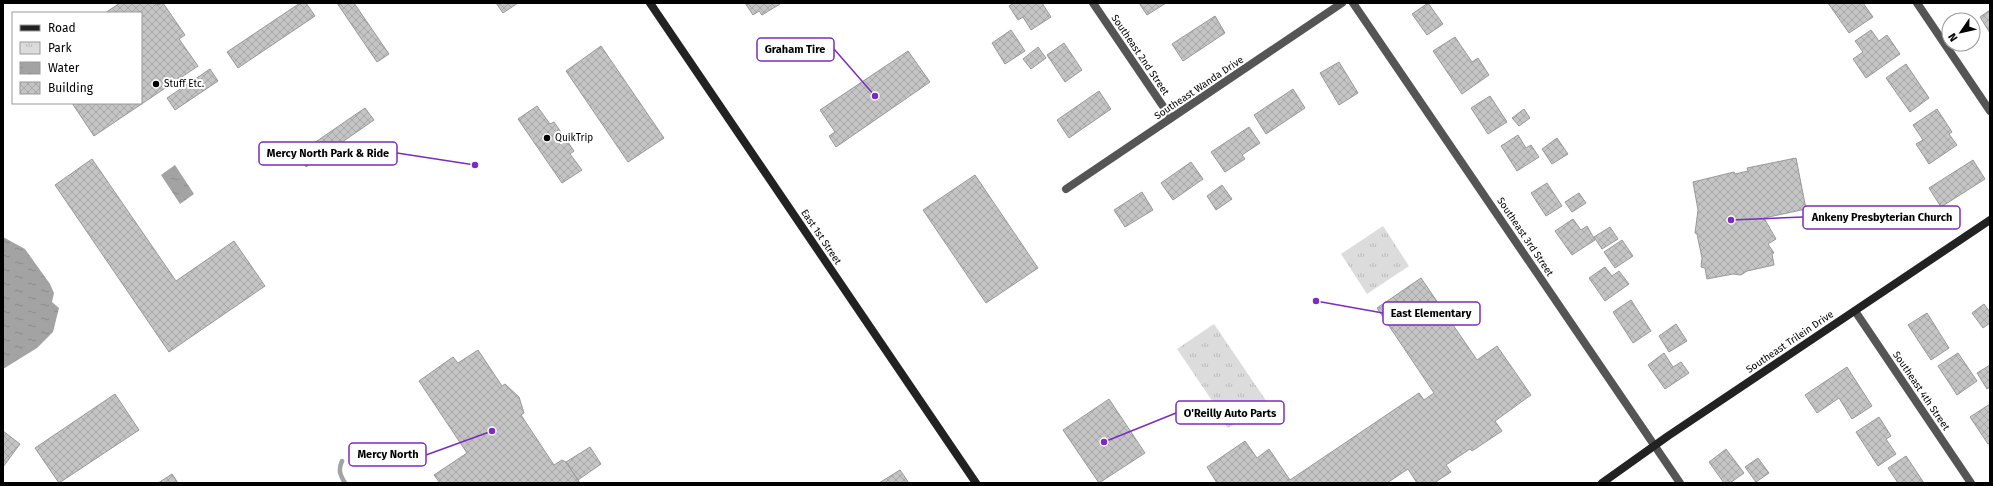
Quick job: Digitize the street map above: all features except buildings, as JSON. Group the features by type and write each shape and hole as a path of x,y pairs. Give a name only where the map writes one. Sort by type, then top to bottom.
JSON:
{"main road":[{"name":"East 1st Street","path":"650,3 976,483"},
{"name":"Southeast Trilein Drive","path":"1602,483 1990,220"}],"street":[{"name":"Southeast 2nd Street","path":"1093,3 1171,118"},
{"name":"Southeast Wanda Drive","path":"1066,189 1342,3"},
{"name":"Southeast 3rd Street","path":"1353,3 1680,483"},
{"path":"1917,3 1990,111"},
{"name":"Southeast 4th Street","path":"1855,311 1971,483"}],"green space":[{"path":"1383,226 1409,266 1367,294 1341,254"},
{"path":"1214,324 1267,402 1228,428 1211,403 1213,402 1177,349"}],"water":[{"path":"175,165 194,194 180,204 161,175"},
{"path":"3,237 25,249 50,284 54,293 52,302 59,308 53,332 37,348 3,369"}],"waterway":[{"path":"342,461 340,472 345,483"}],"place":[{"name":"Stuff Etc.","path":"156,84"},
{"name":"Graham Tire","path":"875,96"},
{"name":"QuikTrip","path":"547,138"},
{"name":"Mercy North Park & Ride","path":"475,165"},
{"name":"Ankeny Presbyterian Church","path":"1731,220"},
{"name":"East Elementary","path":"1316,301"},
{"name":"Mercy North","path":"492,431"},
{"name":"O'Reilly Auto Parts","path":"1104,442"}]}
